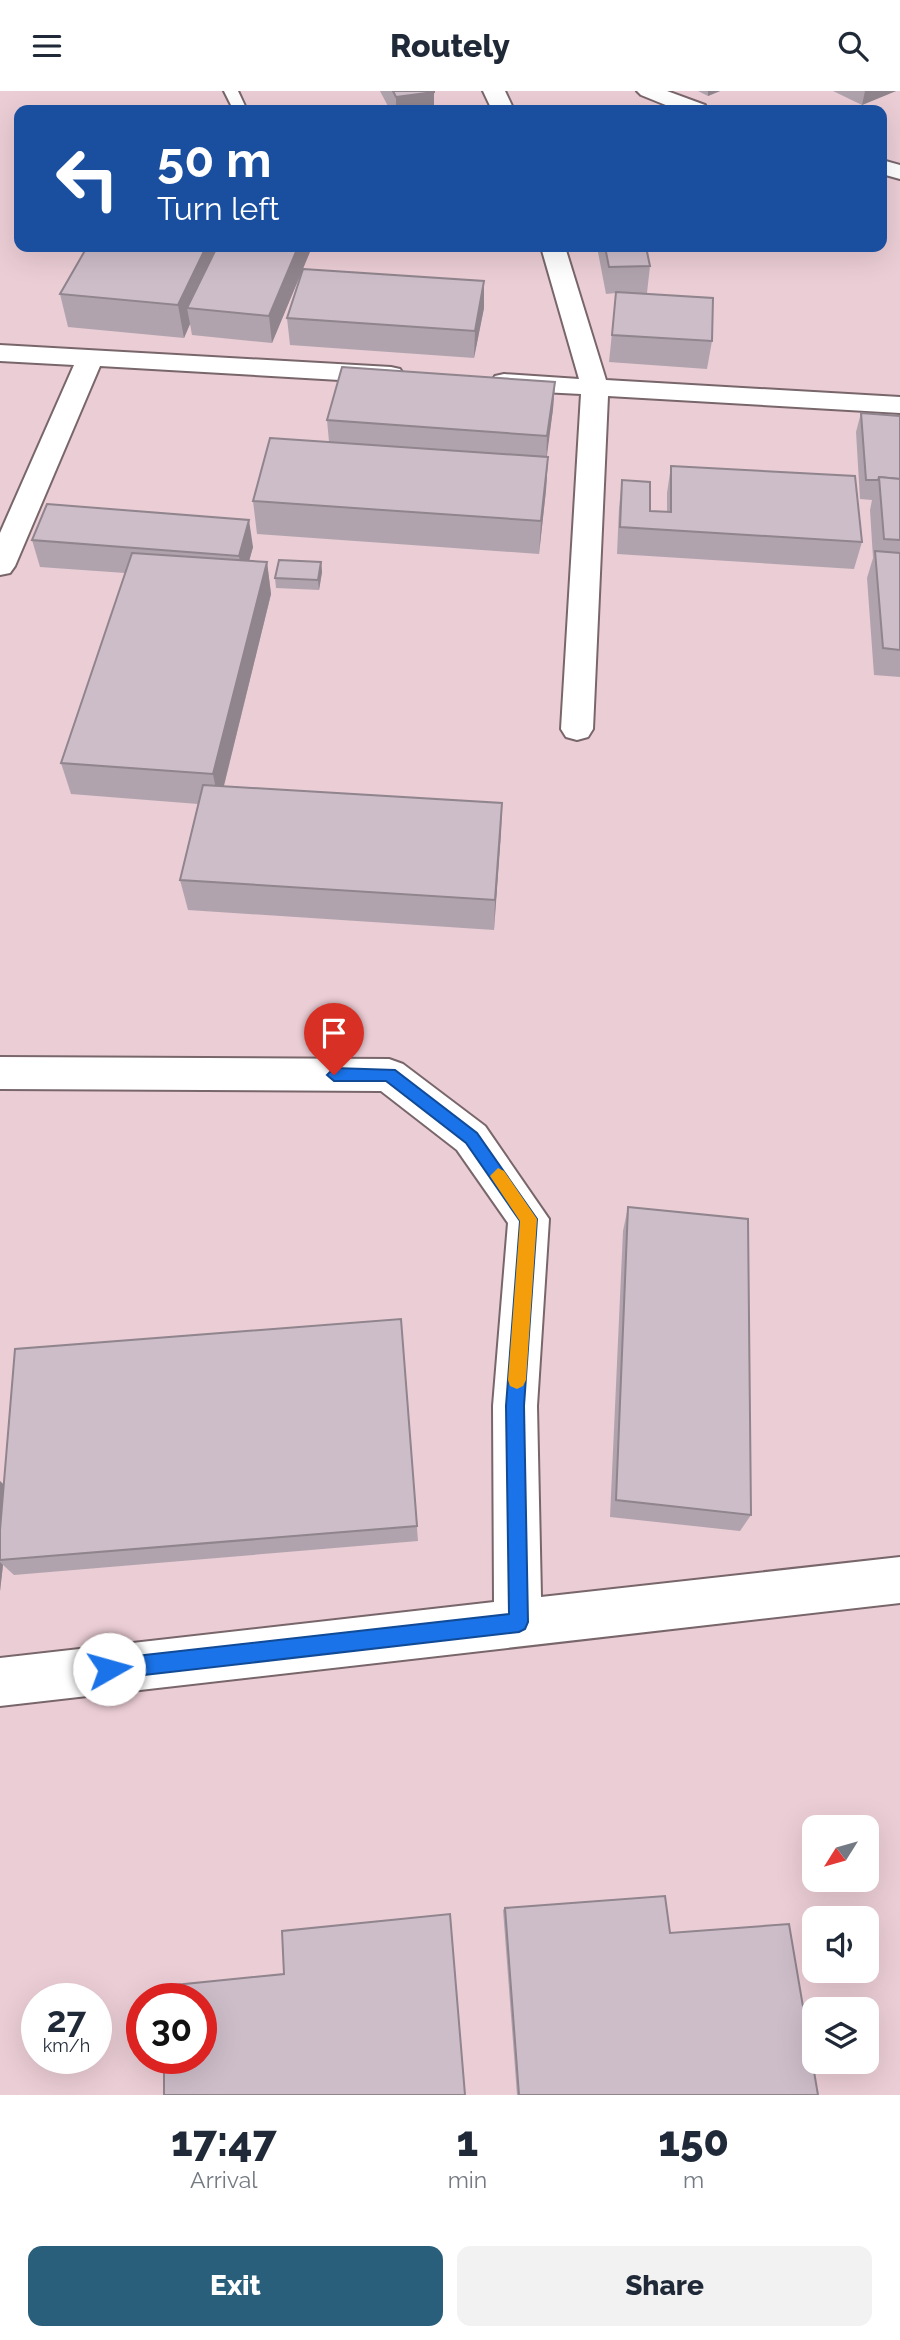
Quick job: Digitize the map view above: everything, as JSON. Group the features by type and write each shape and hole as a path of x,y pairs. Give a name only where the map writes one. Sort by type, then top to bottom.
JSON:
{"street":[{"path":"648,91 684,105"},
{"path":"554,252 595,387 577,729"},
{"path":"0,353 418,377"},
{"path":"0,566 90,359"},
{"path":"486,381 900,405"},
{"path":"0,1073 389,1075 471,1138 529,1219 515,1406 519,1622"},
{"path":"0,1682 900,1580"}],"shaded area":[{"path":"0,91 900,91 900,2095 0,2095"}],"building":[{"path":"393,91 434,91 434,92 396,97"},
{"path":"84,252 204,252 178,305 60,294"},
{"path":"215,252 296,252 269,316 187,308"},
{"path":"606,252 647,252 650,266 609,267"},
{"path":"303,269 484,281 475,331 287,318"},
{"path":"616,292 713,298 712,341 612,335"},
{"path":"342,367 555,382 547,436 327,420"},
{"path":"861,413 900,416 900,479 879,477 878,480 866,480"},
{"path":"270,438 548,457 541,521 253,501"},
{"path":"671,466 855,476 862,542 620,527 622,480 650,482 650,511 671,512"},
{"path":"879,477 900,479 900,540 884,539"},
{"path":"47,504 249,520 239,556 32,540"},
{"path":"875,551 900,553 900,650 883,648"},
{"path":"132,553 267,562 213,774 61,763"},
{"path":"279,560 321,562 318,580 275,578"},
{"path":"203,785 502,803 495,900 180,880"},
{"path":"628,1207 748,1219 751,1515 616,1500"},
{"path":"401,1319 417,1526 0,1560 0,1530 15,1349"},
{"path":"665,1896 670,1933 789,1924 802,2001 802,2074 814,2074 818,2095 519,2095 505,1908"},
{"path":"450,1914 465,2095 164,2095 164,2074 217,2074 217,1983 195,1983 284,1974 282,1931"}],"slow traffic":[{"path":"498,1176 529,1219 517,1380"}],"route":[{"path":"109,1669 519,1622 515,1406 529,1219 471,1138 389,1075 334,1075"}]}
